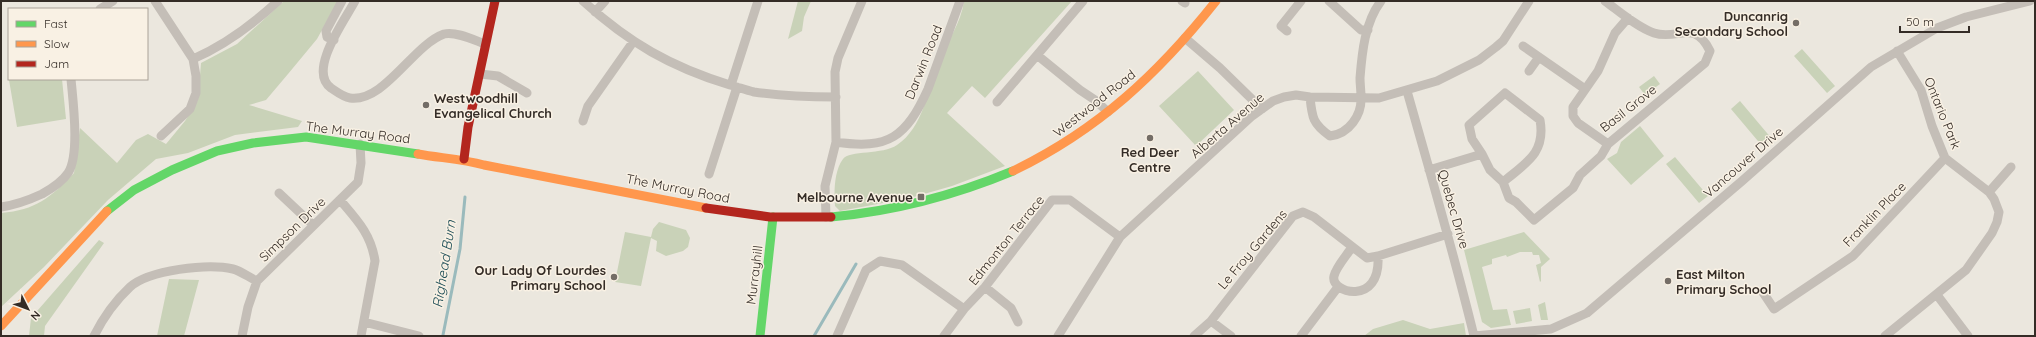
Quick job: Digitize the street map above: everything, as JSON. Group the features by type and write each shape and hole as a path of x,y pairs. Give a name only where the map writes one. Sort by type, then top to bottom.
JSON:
{"street":[{"path":"102,8 113,1"},
{"path":"155,1 193,58 196,76 196,93 190,109 160,136"},
{"path":"193,58 214,50 232,39 278,1"},
{"path":"334,40 327,37 326,31 342,1"},
{"path":"355,1 326,52 322,72 328,86 350,98 363,97 376,91 432,40 446,34 463,36 485,44"},
{"path":"464,159 468,127 495,1"},
{"path":"583,1 633,42 690,72 752,91 794,97 836,97"},
{"path":"595,12 605,1"},
{"path":"709,174 758,1"},
{"path":"826,217 825,186 836,142 835,72 838,58 862,1"},
{"name":"Darwin Road","path":"836,142 855,145 881,143 904,131 922,102 928,89 960,1"},
{"path":"997,102 1083,1"},
{"name":"Westwood Road","path":"773,217 826,217 898,208 966,191 1040,158 1074,137 1108,112 1150,76 1216,1"},
{"path":"1287,32 1281,26 1301,1"},
{"path":"1328,1 1360,30 1368,30"},
{"path":"1310,97 1312,118 1320,129 1330,136 1340,135 1350,128 1357,116 1362,98 1360,79 1368,30 1376,6 1381,1"},
{"name":"Alberta Avenue","path":"1058,336 1120,237 1262,109 1273,101 1296,95 1310,97 1379,98 1437,81 1479,60 1503,41 1529,1"},
{"name":"Basil Grove","path":"1605,1 1628,18 1654,33 1664,35 1678,32 1693,33 1704,40 1710,51 1705,63 1608,144 1578,123 1573,116 1573,107 1598,71 1615,33 1628,18"},
{"name":"Vancouver Drive","path":"1474,336 1551,329 1587,314 1742,182 1871,67 1937,28 2003,4 2030,1"},
{"path":"1185,38 1220,68 1262,109"},
{"path":"583,122 588,106 633,42"},
{"path":"1523,46 1585,89"},
{"name":"Ontario Park","path":"1885,336 1966,270 1992,233 1997,222 1999,212 1994,199 1989,192 1945,158 1932,126 1921,90 1897,51"},
{"path":"1037,55 1080,90 1095,100 1108,112"},
{"path":"1529,71 1539,57"},
{"path":"480,74 498,76 527,93"},
{"path":"1,206 32,199 49,190 68,172 73,160 74,145 71,80"},
{"name":"Quebec Drive","path":"1407,91 1448,234 1474,336"},
{"path":"1502,182 1531,159 1540,146 1543,134 1540,120 1534,113 1505,93 1469,125 1472,139 1490,170 1502,182 1510,198 1534,220 1573,188 1580,175 1601,156 1608,144"},
{"name":"The Murray Road","path":"1,326 111,207 134,190 172,170 217,151 253,144 306,138 360,144 448,159 464,159 484,165 698,206 773,217"},
{"name":"Simpson Drive","path":"242,336 248,307 257,282 358,182 361,163 360,144"},
{"path":"1429,170 1482,154"},
{"name":"Franklin Place","path":"1762,291 1774,309 1853,256 1945,158"},
{"path":"1989,192 2011,167"},
{"path":"280,193 313,225"},
{"path":"340,200 362,226 370,239 373,250 374,261 361,336"},
{"name":"Edmonton Terrace","path":"944,336 964,309 985,287 1052,200 1070,200 1120,237"},
{"name":"Le Froy Gardens","path":"1194,336 1211,321 1293,216 1303,212 1314,217 1367,258 1378,256 1448,234"},
{"name":"Murrayhill","path":"760,336 773,217"},
{"path":"1352,247 1334,276 1334,282 1338,287 1358,292 1366,290 1377,275 1379,267 1378,256"},
{"path":"837,336 866,270 880,261 902,265 964,309"},
{"path":"94,336 104,317 131,286 155,275 182,268 206,267 233,269 257,282"},
{"path":"985,287 1011,308 1018,322"},
{"path":"1301,336 1338,287"},
{"path":"1937,295 1968,336"},
{"path":"1211,321 1231,336"},
{"path":"364,322 419,336"}],"green space":[{"path":"284,1 338,1 317,39 266,100 249,105 302,121 298,127 235,135 188,153 156,159 108,200 44,267 1,307 1,213 33,206 50,196 74,173 80,128 117,163 136,140 148,134 166,144 185,121 198,100 201,63 237,44"},
{"path":"798,1 811,1 804,17 802,31 788,39"},
{"path":"964,1 1072,1 985,98 972,86 947,113 1005,166 952,186 910,198 840,211 835,206 835,182 840,164 846,156 852,154 891,148 906,138 913,129 924,107 942,54 960,17"},
{"path":"1802,49 1835,86 1827,93 1794,56"},
{"path":"1198,71 1234,110 1196,146 1159,106"},
{"path":"1654,76 1660,84 1645,95 1639,87"},
{"path":"9,80 62,80 66,119 17,127"},
{"path":"1740,101 1772,139 1763,147 1731,109"},
{"path":"1640,126 1664,156 1631,185 1607,159 1617,153 1621,142"},
{"path":"1675,157 1708,196 1699,203 1666,164"},
{"path":"659,222 686,230 690,238 688,247 683,251 666,256 656,251 657,241 651,238 641,286 615,282 625,232 651,237 653,229"},
{"path":"1524,232 1550,259 1541,267 1540,282 1536,265 1541,263 1539,255 1533,255 1532,252 1520,252 1507,257 1506,255 1492,259 1492,264 1482,267 1493,310 1507,309 1511,325 1491,328 1482,322 1464,250"},
{"path":"99,240 104,243 45,326 44,336 29,336 31,318"},
{"path":"169,279 199,280 184,336 157,336"},
{"path":"1545,302 1548,320 1541,320 1538,305"},
{"path":"1530,308 1532,321 1516,324 1513,311"},
{"path":"1403,320 1430,329 1464,323 1466,336 1364,336 1373,329"}],"waterway":[{"name":"Righead Burn","path":"443,335 460,249 465,197"},
{"path":"814,336 856,264"}],"traffic: fast":[{"path":"107,211 134,190 172,170 217,151 253,143 306,137 418,154"},
{"path":"831,217 878,211 924,201 968,188 1013,171"},
{"path":"760,336 773,217"}],"traffic: slow":[{"path":"1013,171 1044,155 1072,137 1125,98 1172,53 1216,1"},
{"path":"418,154 468,161 706,208"},
{"path":"1,326 107,211"}],"traffic: jam":[{"path":"464,159 468,127 495,1"},
{"path":"706,208 770,217 831,217"}],"place":[{"name":"Duncanrig Secondary School","path":"1796,23"},
{"name":"Westwoodhill Evangelical Church","path":"426,105"},
{"name":"Red Deer Centre","path":"1150,138"},
{"name":"Melbourne Avenue","path":"921,197"},
{"name":"Our Lady Of Lourdes Primary School","path":"614,277"},
{"name":"East Milton Primary School","path":"1668,281"}]}
